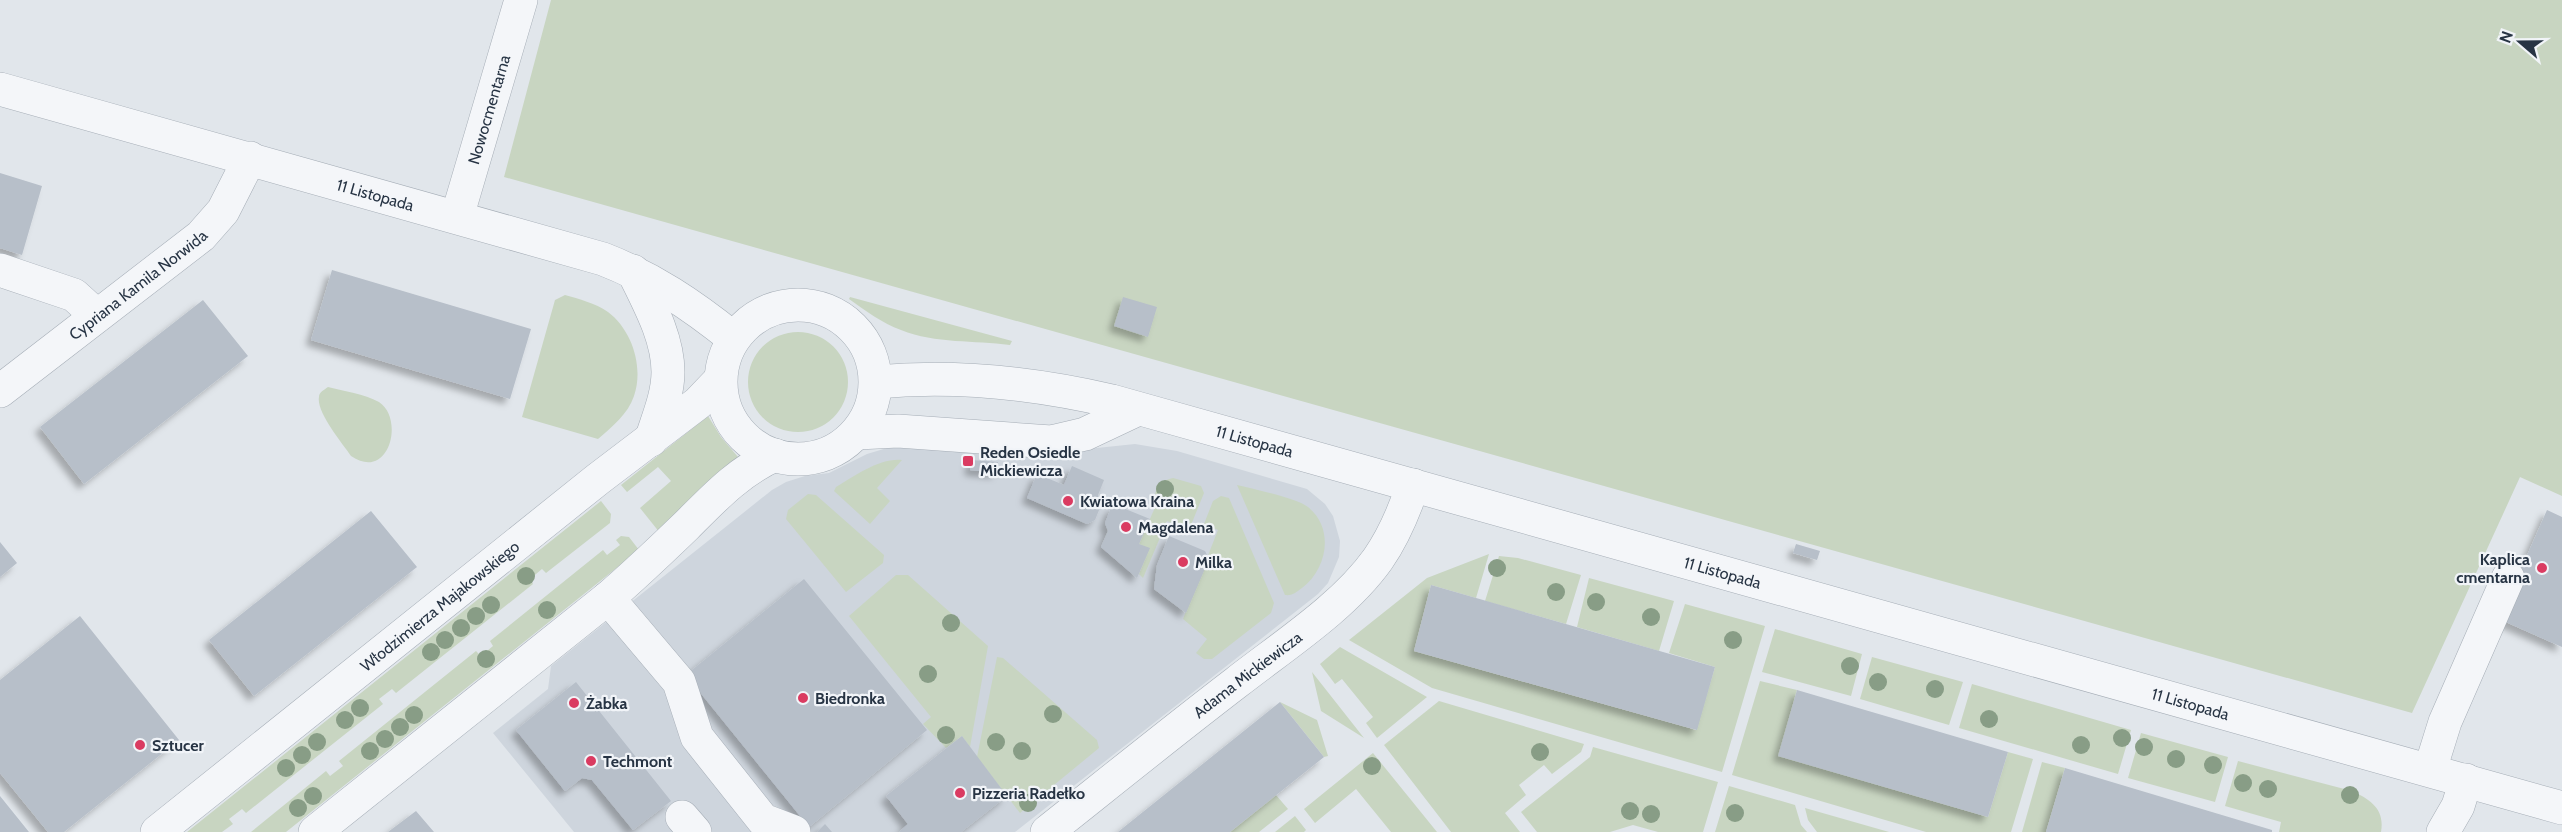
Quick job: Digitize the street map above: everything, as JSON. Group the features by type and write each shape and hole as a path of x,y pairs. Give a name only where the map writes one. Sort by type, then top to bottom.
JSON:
{"street":[{"name":"Nowocmentarna","path":"457,217 521,0"},
{"name":"11 Listopada","path":"0,89 603,259 633,271 692,304 734,338"},
{"name":"Cypriana Kamila Norwida","path":"0,391 201,236 223,211 250,158"},
{"path":"0,270 74,295 96,315"},
{"path":"633,271 656,322 668,372 664,401 651,440"},
{"path":"809,304 837,313 859,332 873,357 876,382 871,411 857,433 837,450 812,459 792,459 755,447 739,432 724,408 720,380 724,358 734,338 754,317 780,305 809,304"},
{"name":"11 Listopada","path":"876,382 945,378 997,381 1074,392 2562,808"},
{"name":"Włodzimierza Majakowskiego","path":"157,832 574,499 698,403 720,380"},
{"path":"857,433 898,431 1050,442 1085,434 1138,409"},
{"path":"315,832 608,598 728,485 753,465 775,455"},
{"name":"Adama Mickiewicza","path":"1047,832 1352,589 1390,541 1403,516 1413,485"},
{"path":"2430,770 2445,722 2508,578"},
{"path":"608,598 679,682 697,737 763,820 794,832"},
{"path":"2443,832 2458,806 2466,780"}],"shaded area":[{"path":"1135,444 1177,451 1307,489 1325,504 1333,516 1340,541 1339,557 1328,583 1318,594 1015,832 574,832 493,733 548,689 551,666 772,490 786,482 805,476 829,473 867,454 897,445 1068,451"}],"green space":[{"path":"551,0 2562,0 2562,496 2520,477 2412,713 504,177"},
{"path":"565,295 598,306 608,312 624,329 634,350 638,373 634,396 628,409 619,420 598,439 522,417 555,300"},
{"path":"850,297 1012,341 1010,345 928,338 894,327 849,299"},
{"path":"798,332 817,335 834,346 845,363 848,382 845,401 834,418 817,429 798,432 779,429 762,418 751,401 748,382 751,363 762,346 779,335"},
{"path":"328,387 373,399 387,410 392,433 383,455 375,461 364,462 351,456 330,427 319,403 320,394"},
{"path":"708,416 721,437 738,457 660,533 640,508 671,481 658,467 627,492 621,485"},
{"path":"902,460 877,488 890,501 870,524 834,491 836,487 876,465"},
{"path":"1173,478 1201,486 1204,493 1189,530 1167,521 1143,578 1139,574 1149,549 1139,544 1160,496 1155,494 1159,485"},
{"path":"1237,485 1295,500 1308,507 1317,516 1325,537 1322,560 1311,580 1294,593 1285,595"},
{"path":"808,494 816,495 884,555 883,563 846,592 786,519 788,510"},
{"path":"1221,496 1229,498 1274,603 1271,613 1212,659 1204,659 1196,653 1207,639 1183,619 1218,530 1204,524 1213,501"},
{"path":"601,501 611,514 610,523 546,573 542,569 530,579 533,584 396,693 392,689 379,699 383,704 246,813 242,809 229,819 233,824 222,832 187,832"},
{"path":"621,536 629,537 639,550 286,832 251,832 326,771 330,776 343,766 339,761 476,651 481,656 493,646 490,641 603,550 607,555 620,545 616,540"},
{"path":"1489,554 1476,598 1431,585 1414,651 1696,730 1715,667 1669,653 1685,604 1765,626 1722,772 1432,688 1349,640 1427,578"},
{"path":"1499,556 1518,558 1581,575 1566,624 1485,601"},
{"path":"896,575 908,575 988,646 970,747 962,736 946,748 923,724 931,717 849,616"},
{"path":"1589,578 1674,601 1659,651 1577,627"},
{"path":"1775,629 1862,654 1851,696 1762,672"},
{"path":"1340,647 1427,697 1377,738 1366,723 1373,717 1342,679 1335,684 1320,664"},
{"path":"997,657 1003,658 1097,740 1099,748 1020,813 977,757"},
{"path":"1872,657 1963,682 1949,725 1860,699"},
{"path":"1312,672 1364,738 1321,711"},
{"path":"1760,681 1797,690 1779,756 1988,817 2008,752 2033,759 2011,832 1926,832 1732,775"},
{"path":"1972,684 2131,730 2118,774 1959,728"},
{"path":"1439,701 1584,744 1581,752 1552,774 1544,765 1519,785 1526,795 1505,813 1520,832 1451,832 1384,745"},
{"path":"1280,702 1317,720 1328,756 1324,757"},
{"path":"2141,733 2228,757 2215,802 2128,778"},
{"path":"1593,747 1718,782 1703,832 1658,832 1633,825 1610,832 1537,832 1521,812 1590,757"},
{"path":"1373,753 1437,832 1391,832 1356,789 1315,823 1304,809"},
{"path":"2238,761 2359,794 2379,811 2381,832 2279,832 2281,822 2225,806"},
{"path":"2042,762 2065,768 2046,832 2022,832"},
{"path":"1729,786 1795,805 1801,825 1807,832 1715,832"},
{"path":"1276,795 1288,809 1259,832 1230,832"},
{"path":"1805,808 1889,832 1817,832 1808,820"},
{"path":"1295,816 1306,830 1304,832 1275,832"}],"building":[{"path":"0,173 42,186 22,255 0,248"},
{"path":"332,270 531,329 510,399 311,340"},
{"path":"1123,297 1157,307 1148,337 1114,326"},
{"path":"203,300 248,356 84,484 40,427"},
{"path":"971,460 998,462 997,473 970,470"},
{"name":"Kwiatowa Kraina","path":"1072,466 1104,480 1098,495 1101,505 1095,520 1087,524 1027,498 1037,474 1064,485"},
{"path":"1118,506 1150,519 1139,544 1150,548 1137,578 1101,547 1108,531 1105,523 1111,508"},
{"name":"Kaplica cmentarna","path":"2547,510 2562,517 2562,647 2499,619"},
{"path":"371,511 417,567 254,696 209,640"},
{"path":"1169,536 1205,551 1209,559 1186,613 1154,589 1157,565"},
{"path":"0,542 17,563 0,577"},
{"path":"1796,544 1820,551 1817,560 1793,553"},
{"name":"Biedronka","path":"804,579 927,730 809,827 686,675"},
{"path":"1431,585 1715,667 1697,730 1414,651"},
{"path":"80,616 179,740 64,832 48,832 0,773 0,680"},
{"name":"Techmont","path":"576,682 671,801 633,830 592,780 582,778 565,791 516,730"},
{"path":"1797,690 2008,752 1988,817 1778,756"},
{"path":"1280,702 1324,757 1230,832 1118,832"},
{"path":"962,736 1007,796 961,832 899,832 908,824 886,796"},
{"path":"2065,768 2272,830 2272,832 2046,832"},
{"path":"0,796 29,832 0,832"},
{"path":"416,811 434,832 388,832"},
{"path":"825,824 832,832 817,832"}],"place":[{"name":"Reden Osiedle Mickiewicza","path":"968,461"},
{"name":"Kwiatowa Kraina","path":"1068,501"},
{"name":"Magdalena","path":"1126,527"},
{"name":"Milka","path":"1183,562"},
{"name":"Kaplica cmentarna","path":"2542,568"},
{"name":"Biedronka","path":"803,698"},
{"name":"Żabka","path":"574,703"},
{"name":"Sztucer","path":"140,745"},
{"name":"Techmont","path":"591,761"},
{"name":"Pizzeria Radełko","path":"960,793"}]}
